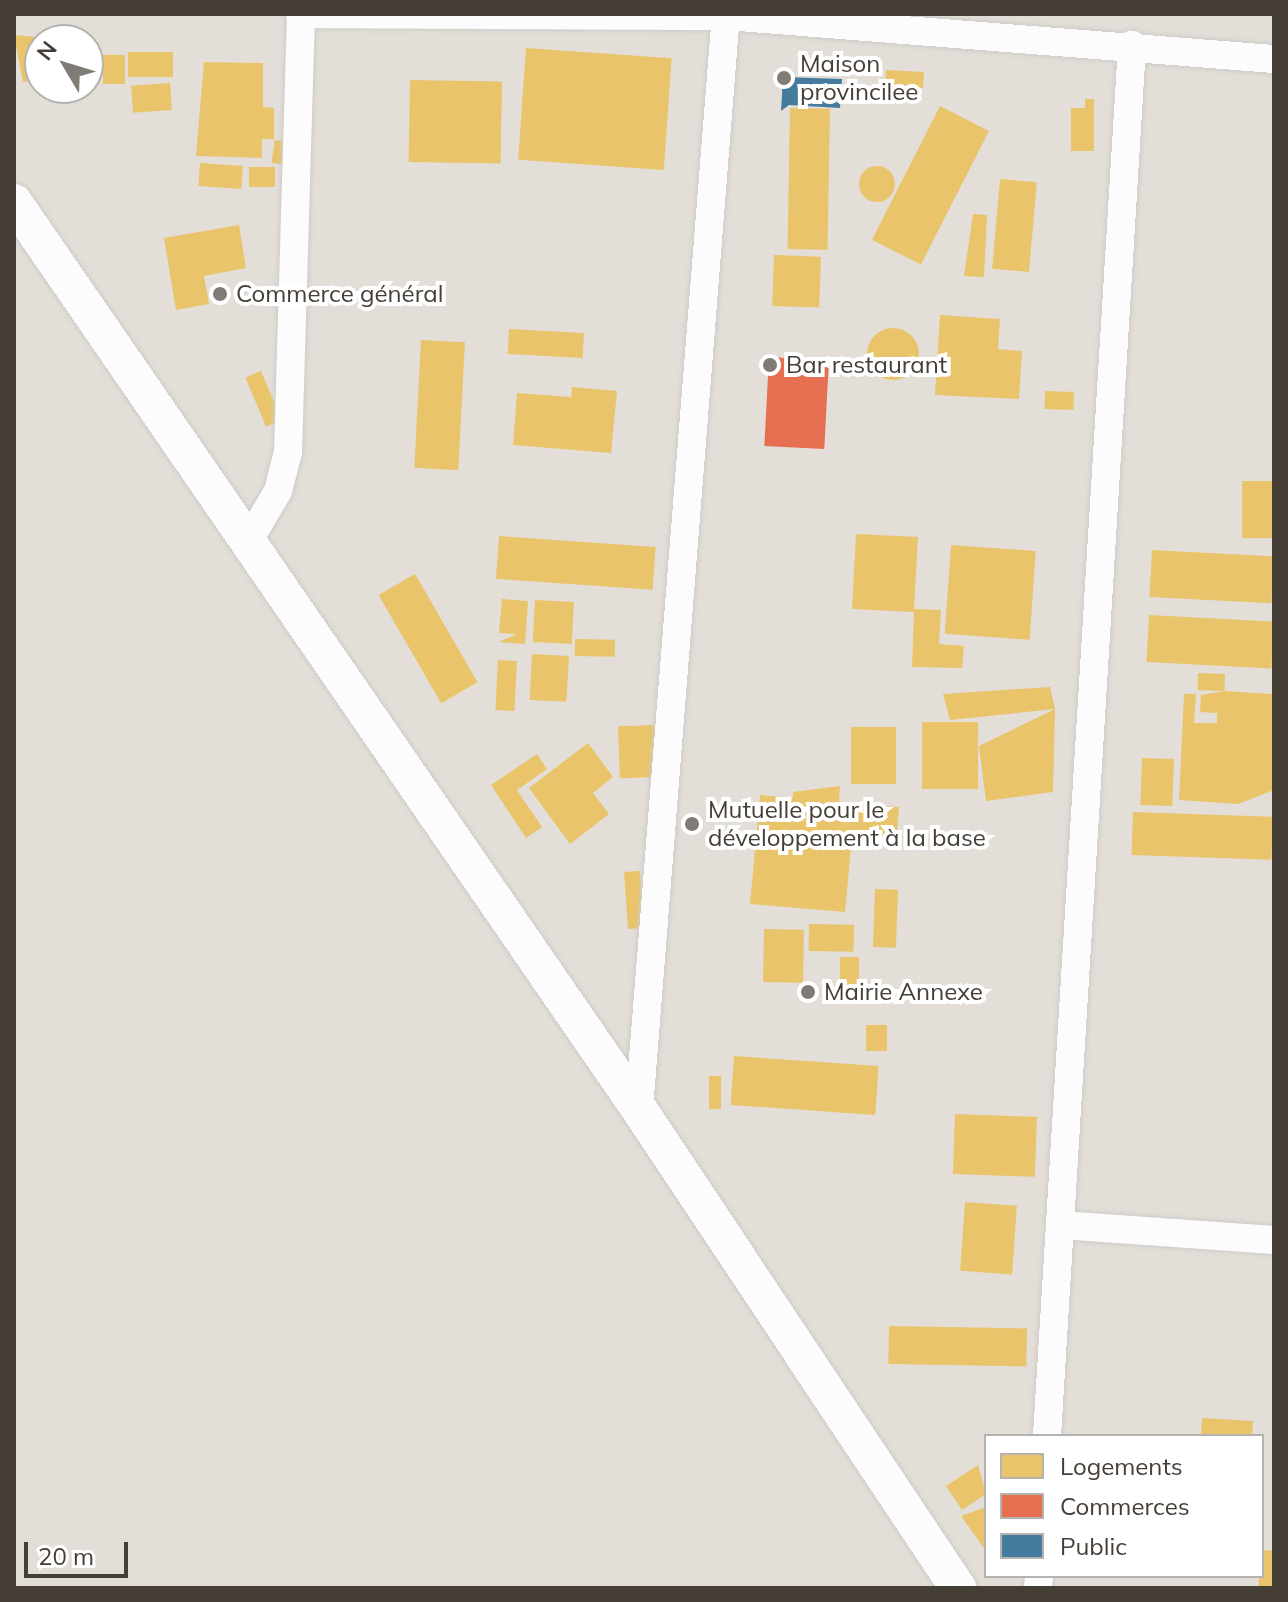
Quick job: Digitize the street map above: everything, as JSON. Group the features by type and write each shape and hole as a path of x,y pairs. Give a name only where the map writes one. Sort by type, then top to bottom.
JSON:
{"street":[{"path":"246,545 278,491 288,452 300,14 726,15 1132,45 1274,59"},
{"path":"639,1109 726,15"},
{"path":"1047,1434 1132,45"},
{"path":"14,202 246,545 639,1109 958,1588"},
{"path":"1060,1225 1274,1240"}],"shaded area":[{"path":"14,14 1274,14 1274,1588 14,1588"}],"building: Logements":[{"path":"14,35 24,36 23,82"},
{"path":"526,48 672,58 664,170 518,160"},
{"path":"128,52 173,52 173,77 128,77"},
{"path":"104,55 125,55 125,84 104,84"},
{"path":"204,62 263,63 263,107 274,108 274,139 262,139 262,158 196,156"},
{"path":"886,70 924,72 923,88 885,86"},
{"path":"410,80 502,82 501,164 409,162"},
{"path":"170,83 172,110 133,113 131,86"},
{"path":"1085,99 1094,99 1094,151 1071,151 1071,108 1085,108"},
{"path":"940,106 989,131 921,265 872,240"},
{"path":"790,108 830,109 828,250 788,249"},
{"path":"275,140 288,142 284,165 271,163"},
{"path":"200,163 243,166 241,189 198,186"},
{"path":"877,166 890,171 895,184 890,197 877,202 864,197 859,184 864,171"},
{"path":"249,167 275,167 275,187 249,187"},
{"path":"1000,179 1037,182 1029,272 992,269"},
{"path":"973,214 987,215 984,277 964,276"},
{"path":"239,225 246,268 204,276 209,304 176,310 164,238"},
{"path":"774,255 821,257 819,308 772,306"},
{"path":"940,315 1000,319 998,349 1022,351 1019,399 935,395"},
{"path":"893,328 911,336 919,354 911,372 893,380 875,372 867,354 875,336"},
{"path":"509,329 584,333 583,358 508,354"},
{"path":"421,340 465,342 458,470 414,468"},
{"path":"261,371 282,420 266,426 245,378"},
{"path":"572,387 617,391 611,453 513,445 517,393 571,397"},
{"path":"1045,391 1074,392 1073,410 1044,409"},
{"path":"1242,481 1274,481 1274,538 1242,538"},
{"path":"856,534 918,537 914,609 941,610 939,644 964,646 962,668 912,667 914,612 852,609"},
{"path":"499,536 656,547 653,590 496,579"},
{"path":"951,545 1036,551 1030,640 945,634"},
{"path":"1152,550 1274,556 1271,603 1150,597"},
{"path":"415,574 478,682 441,703 379,595"},
{"path":"502,599 528,601 525,644 499,642 517,634 499,633"},
{"path":"535,600 574,602 572,644 533,642"},
{"path":"1149,615 1274,622 1271,668 1147,662"},
{"path":"575,639 615,640 615,657 575,656"},
{"path":"532,654 569,656 567,702 530,700"},
{"path":"498,660 517,661 514,711 495,710"},
{"path":"1198,673 1225,674 1224,691 1197,690"},
{"path":"1050,687 1055,709 950,720 943,694"},
{"path":"1224,691 1274,694 1274,790 1238,804 1179,800 1184,694 1196,694 1194,723 1217,723 1217,713 1200,712 1201,695"},
{"path":"1055,709 1053,792 986,801 979,746"},
{"path":"922,722 978,722 978,789 922,789"},
{"path":"656,725 658,777 620,778 618,726"},
{"path":"851,727 896,727 896,784 851,784"},
{"path":"588,743 613,777 593,793 609,814 570,844 529,788"},
{"path":"537,754 547,769 517,790 542,827 526,838 491,785"},
{"path":"1142,758 1174,759 1172,806 1140,805"},
{"path":"840,786 839,803 899,807 896,842 852,837 845,912 750,904 760,795 793,798 793,792"},
{"path":"1133,812 1273,817 1271,860 1131,855"},
{"path":"640,871 644,928 628,929 624,872"},
{"path":"875,889 898,890 896,948 873,947"},
{"path":"809,924 854,925 854,952 809,951"},
{"path":"764,929 804,930 803,983 763,982"},
{"path":"840,957 859,957 859,993 840,993"},
{"path":"866,1025 887,1025 887,1051 866,1051"},
{"path":"734,1056 879,1066 875,1115 731,1105"},
{"path":"709,1076 721,1076 721,1109 709,1109"},
{"path":"955,1114 1037,1117 1035,1177 953,1174"},
{"path":"965,1202 1017,1206 1012,1274 960,1271"},
{"path":"889,1326 1027,1328 1026,1366 888,1364"},
{"path":"1202,1418 1253,1421 1252,1434 1201,1434"},
{"path":"978,1465 984,1495 962,1510 946,1486"},
{"path":"984,1508 984,1548 961,1516"},
{"path":"1264,1550 1274,1551 1274,1588 1258,1588 1259,1578 1264,1578"}],"building: Commerces":[{"path":"769,357 829,360 824,449 764,446"}],"building: Public":[{"path":"783,77 842,79 840,108 789,105 781,111"}],"place":[{"name":"Maison provincilee","path":"784,78"},
{"name":"Commerce général","path":"220,294"},
{"name":"Bar restaurant","path":"770,365"},
{"name":"Mutuelle pour le développement à la base","path":"692,824"},
{"name":"Mairie Annexe","path":"808,992"}]}
